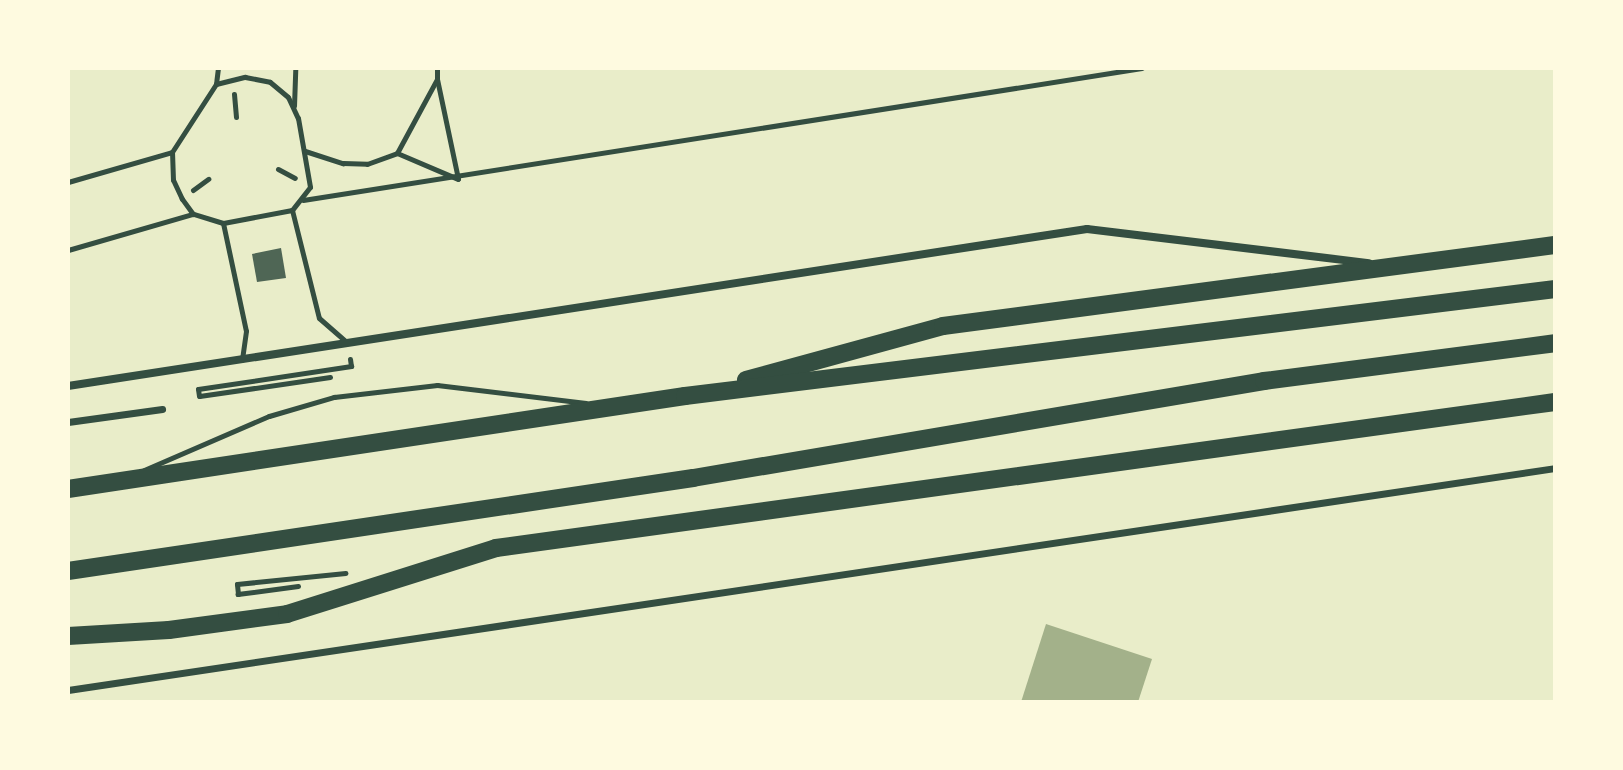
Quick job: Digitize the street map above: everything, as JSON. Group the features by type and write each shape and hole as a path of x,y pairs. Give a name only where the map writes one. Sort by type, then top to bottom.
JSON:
{"highway":[{"path":"685,396 943,326 1555,245"},
{"path":"68,489 685,396 1253,329 1555,289"},
{"path":"68,571 693,478 1264,381 1555,343"},
{"path":"68,636 169,630 287,614 496,548 1555,402"}],"street":[{"path":"68,386 1087,229 1394,266"},
{"path":"68,422 162,409"},
{"path":"68,690 1555,468"}],"lane":[{"path":"193,214 173,180 172,152 216,84 218,68"},
{"path":"68,250 193,214 223,223 292,210 303,200 311,179 294,107 295,68"},
{"path":"437,68 458,179"},
{"path":"303,200 458,179 1142,68"},
{"path":"305,151 343,163 367,164 397,153 437,79"},
{"path":"216,84 232,80 270,82 294,107"},
{"path":"68,182 172,152"},
{"path":"397,153 458,179"},
{"path":"292,210 319,318 348,343"},
{"path":"223,223 246,331 242,360"},
{"path":"113,483 269,416 334,397 437,385 611,406"}],"path":[{"path":"232,80 236,117"},
{"path":"330,377 199,396 198,389 351,366 348,343"},
{"path":"345,570 237,584 238,594 346,580"}],"shaded area":[{"path":"1046,624 1152,659 1138,702 1021,702"}],"building":[{"path":"281,248 286,278 257,282 252,254"}]}
